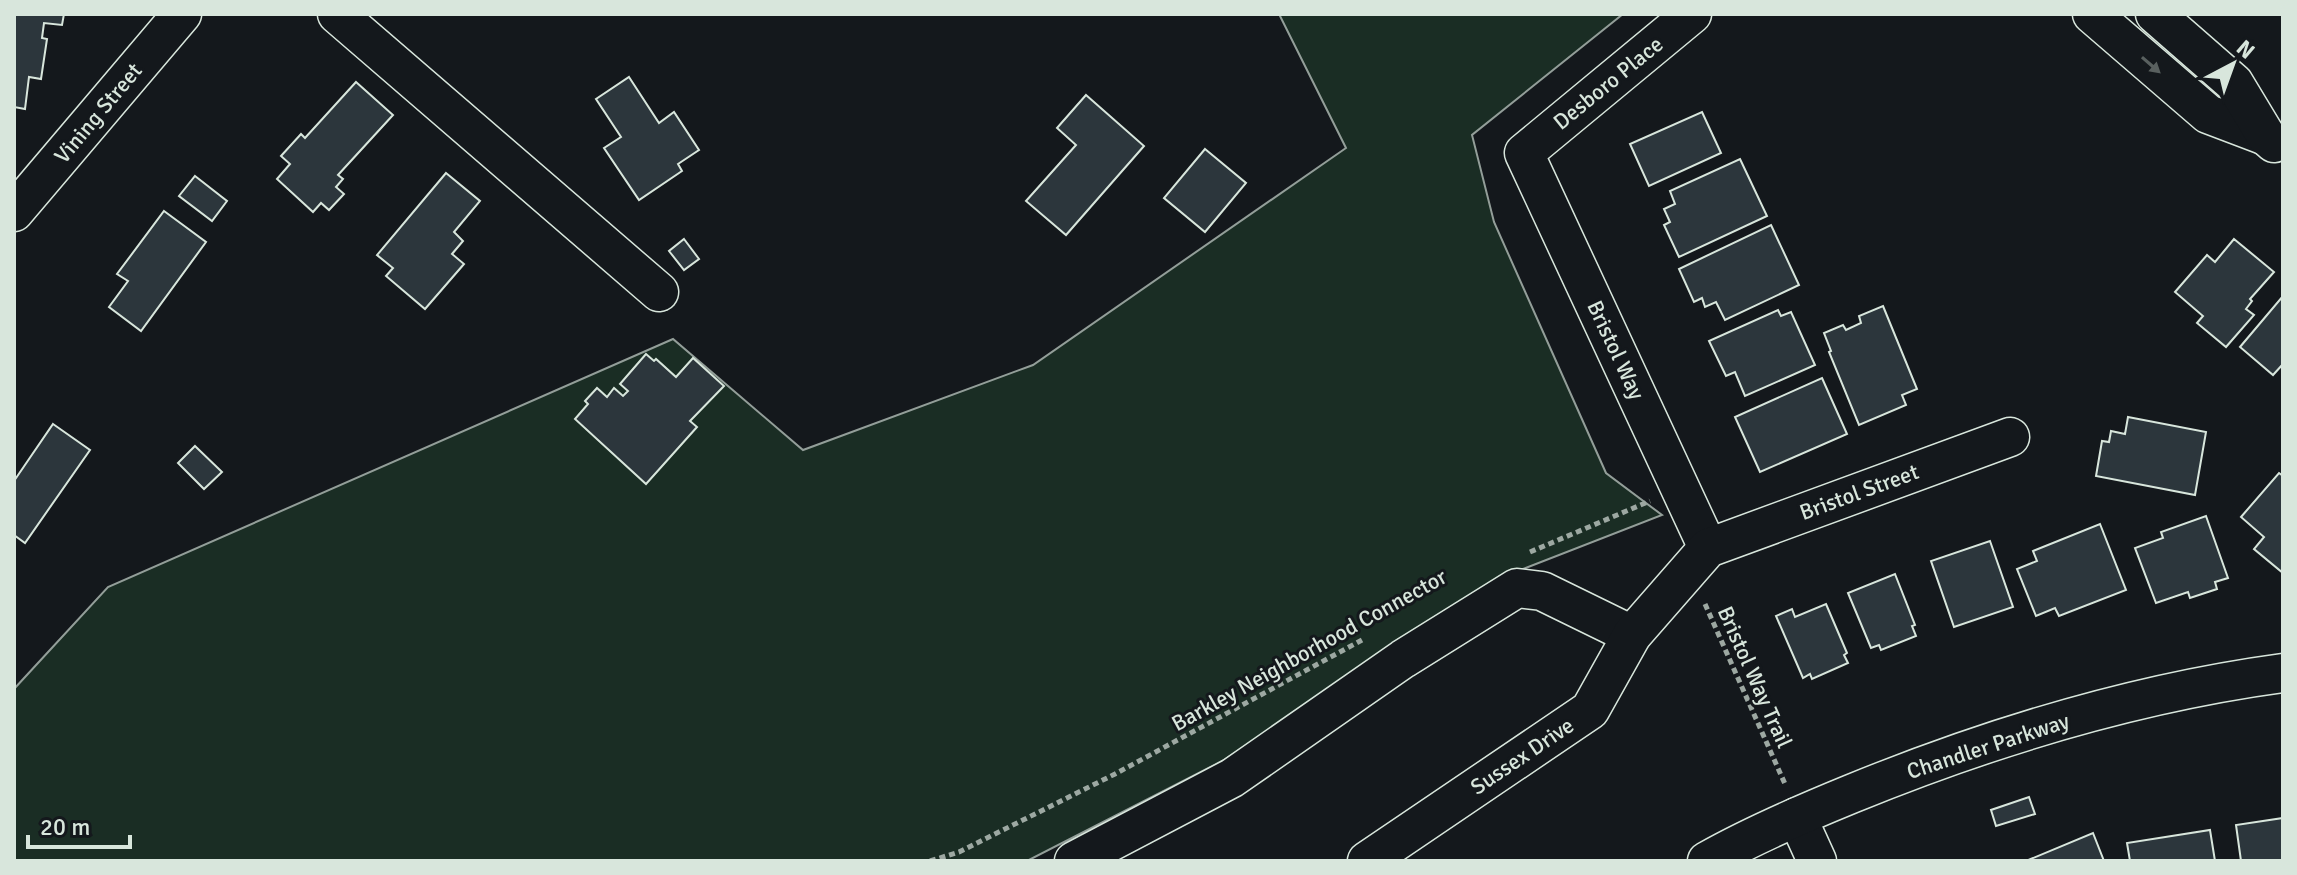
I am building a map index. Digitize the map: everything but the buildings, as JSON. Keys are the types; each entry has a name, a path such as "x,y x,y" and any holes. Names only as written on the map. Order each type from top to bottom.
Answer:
{"street":[{"name":"Vining Street","path":"14,212 182,14"},
{"path":"337,14 659,292"},
{"name":"Desboro Place","path":"1524,153 1692,14"},
{"path":"2092,14 2208,114 2275,143"},
{"path":"2155,14 2234,83 2275,143"},
{"name":"Bristol Way","path":"1524,153 1708,548"},
{"name":"Bristol Street","path":"1708,548 2010,437"},
{"name":"Sussex Drive","path":"1367,861 1590,710 1632,635 1708,548"},
{"path":"1074,861 1232,778 1403,659 1517,588 1542,591 1632,635"},
{"name":"Chandler Parkway","path":"1707,861 1797,817 1911,770 2039,727 2171,694 2283,673"},
{"path":"1797,817 1817,861"}],"path":[{"path":"1516,558 1680,488"},
{"name":"Bristol Way Trail","path":"1708,548 1702,596 1783,777 1797,817"},
{"name":"Barkley Neighborhood Connector","path":"945,861 1115,774 1364,639"},
{"name":"Barkley Neighborhood Connector","path":"930,861 959,852"}],"green space":[{"path":"1279,14 1623,14 1472,135 1494,222 1606,473 1662,515 1518,571 1360,669 1224,760 1027,861 14,861 14,689 108,587 673,339 803,450 1033,365 1346,148"}]}
